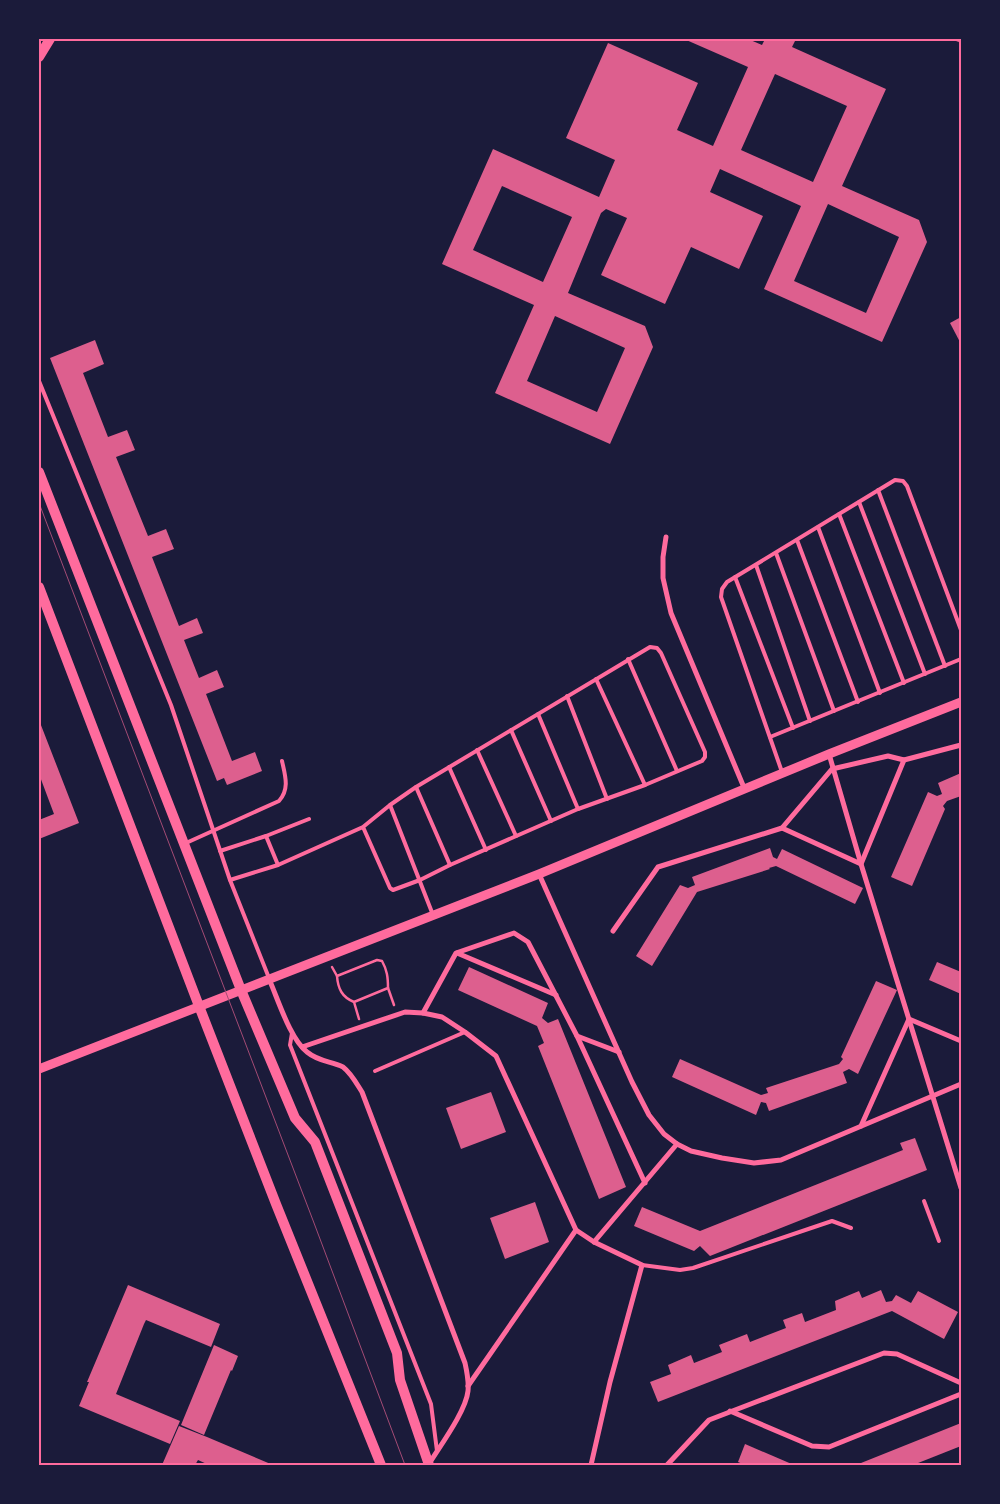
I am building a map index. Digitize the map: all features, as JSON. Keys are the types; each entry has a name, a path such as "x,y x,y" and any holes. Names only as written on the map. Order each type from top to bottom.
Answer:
{"main road":[{"path":"39,57 50,39"},
{"path":"39,472 241,990 295,1118 315,1142 397,1353 400,1380 429,1465"},
{"path":"39,587 276,1204 382,1465"}],"street":[{"path":"666,537 663,578 671,613 745,790"},
{"path":"39,1069 539,874 829,754 961,702"},
{"path":"613,931 658,867 782,828 832,769 888,756 904,760 961,745"},
{"path":"829,754 832,769 961,1187"},
{"path":"861,864 904,760"},
{"path":"782,828 861,864"},
{"path":"539,874 649,1114 664,1134 677,1144 691,1151 754,1163 781,1160 961,1084"},
{"path":"423,1013 456,953 514,933 528,942 577,1036 645,1183"},
{"path":"456,953 556,995"},
{"path":"269,979 292,1032 304,1051 316,1058 343,1067 354,1078 362,1092 465,1363 468,1376 468,1392 463,1408 429,1465"},
{"path":"302,1047 406,1012 442,1017 496,1056 576,1230 594,1242 642,1265 610,1382 591,1465"},
{"path":"910,1019 961,1041"},
{"path":"861,1126 910,1019"},
{"path":"577,1036 619,1052"},
{"path":"594,1242 677,1144"},
{"path":"468,1386 576,1230"},
{"path":"667,1465 709,1420 884,1353 897,1354 961,1383"},
{"path":"730,1411 812,1446 829,1447 961,1394"}],"lane":[{"path":"39,381 171,705 230,880 269,979"},
{"path":"783,774 721,597 722,589 727,582 895,480 903,481 907,486 961,630"},
{"path":"878,490 945,666"},
{"path":"859,502 925,674"},
{"path":"839,514 904,683"},
{"path":"818,527 880,692"},
{"path":"797,540 858,702"},
{"path":"776,553 834,711"},
{"path":"756,565 810,721"},
{"path":"735,577 793,728"},
{"path":"230,880 278,864 363,827 416,786 650,647 657,648 661,653 705,752 705,757 702,761 646,785 578,809 420,880 393,890 390,888 363,827"},
{"path":"628,659 677,771"},
{"path":"770,738 961,660"},
{"path":"596,679 646,785"},
{"path":"567,696 607,799"},
{"path":"538,714 578,809"},
{"path":"511,730 551,821"},
{"path":"477,750 516,836"},
{"path":"184,844 279,801 284,796 286,786 282,760"},
{"path":"449,767 486,850"},
{"path":"416,786 450,865"},
{"path":"390,805 433,915"},
{"path":"220,851 309,819"},
{"path":"266,836 278,864"},
{"path":"292,1032 290,1045 431,1404 437,1450"},
{"path":"375,1071 465,1032"},
{"path":"924,1201 939,1241"},
{"path":"642,1265 680,1270 693,1268 832,1221 851,1228"}],"path":[{"path":"388,988 354,1002 347,999 341,993 337,976 377,960 382,961 388,977 388,988 398,1015"},
{"path":"354,1002 362,1027"}],"building":[{"path":"684,39 748,39 762,45 765,39 796,39 792,47 886,89 842,186 919,220 927,242 882,342 764,289 801,206 720,169 710,192 763,216 739,269 691,247 665,304 601,275 627,218 606,209 601,213 568,293 645,326 653,347 610,444 495,393 534,305 442,264 493,149 599,197 615,160 566,138 608,43 698,83 677,130 713,146 748,67","holes":["775,74 847,106 813,182 741,150","502,186 572,217 543,282 473,250","828,204 899,237 866,313 794,281","555,316 625,348 597,412 527,381"]},
{"path":"951,39 961,39 961,43"},
{"path":"961,317 961,344 950,323"},
{"path":"95,340 104,364 83,373 108,437 127,430 135,450 116,457 148,536 166,529 174,549 152,557 179,626 197,618 203,633 184,640 199,678 217,670 224,687 206,694 232,761 255,752 262,771 227,785 224,778 217,781 50,358"},
{"path":"39,720 79,823 39,839 39,820 54,814 39,774"},
{"path":"961,773 961,796 947,801 943,806 945,809 912,886 891,877 928,792 937,796 942,794 938,783"},
{"path":"770,848 773,857 777,859 782,849 863,888 855,904 776,866 697,892 652,966 636,956 680,885 688,888 695,885 692,877"},
{"path":"937,962 961,972 961,994 929,980"},
{"path":"469,967 548,1003 542,1018 548,1023 558,1019 626,1187 599,1199 538,1046 544,1043 537,1026 458,990"},
{"path":"876,981 897,990 858,1074 849,1069 843,1072 847,1083 769,1111 766,1103 761,1102 756,1115 672,1077 680,1059 761,1095 768,1093 766,1088 839,1064 843,1059 841,1057"},
{"path":"491,1092 506,1132 461,1149 446,1108"},
{"path":"915,1138 927,1170 710,1256 700,1246 694,1251 634,1226 642,1207 700,1231 903,1150 900,1143"},
{"path":"535,1202 549,1242 505,1259 490,1218"},
{"path":"128,1285 220,1324 211,1347 146,1320 144,1324 116,1394 180,1421 170,1444 79,1406 89,1382 87,1382"},
{"path":"881,1290 886,1302 892,1301 896,1295 911,1303 918,1291 958,1312 944,1339 892,1311 658,1402 650,1382 671,1374 668,1365 691,1355 694,1363 722,1352 719,1345 747,1334 750,1342 786,1328 783,1320 802,1313 805,1322 836,1310 835,1301 859,1291 862,1298"},
{"path":"214,1345 238,1356 204,1435 181,1425"},
{"path":"961,1423 961,1446 913,1465 856,1465"},
{"path":"179,1426 273,1465 209,1465 198,1460 195,1465 162,1465"},
{"path":"745,1444 794,1465 745,1465 738,1462"}],"tram line":[{"path":"39,503 405,1465"}]}
